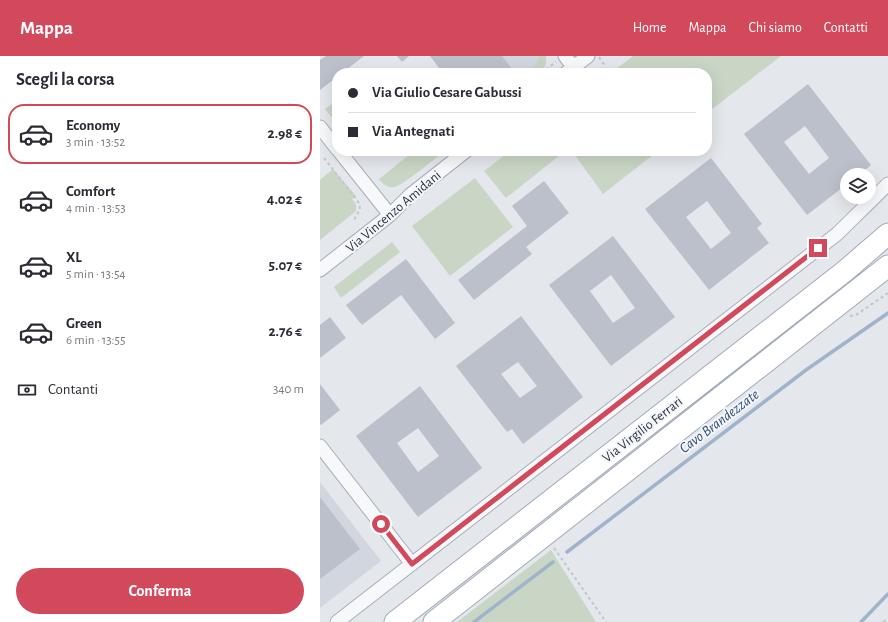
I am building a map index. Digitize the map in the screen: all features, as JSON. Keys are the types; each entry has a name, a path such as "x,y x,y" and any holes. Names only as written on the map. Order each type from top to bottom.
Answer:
{"main road":[{"name":"Via Virgilio Ferrari","path":"395,622 838,276 888,234"},
{"name":"Via Virgilio Ferrari","path":"434,622 888,266"}],"street":[{"path":"565,56 569,68"},
{"path":"573,68 588,56"},
{"path":"320,127 332,142"},
{"path":"343,156 390,215"},
{"name":"Via Vincenzo Amidani","path":"320,270 390,215 410,195 460,156"},
{"path":"337,622 837,234 888,184"},
{"path":"320,446 412,564"}],"path":[{"path":"598,56 606,66"},
{"path":"547,68 553,63"},
{"path":"324,158 359,203 360,209 354,220"},
{"path":"356,199 359,196"},
{"path":"545,536 606,622"},
{"path":"883,622 888,619"}],"shaded area":[{"path":"430,56 539,56 532,68 439,68"},
{"path":"320,482 381,561 320,608"}],"green space":[{"path":"539,56 546,56 546,65 544,68 532,68"},
{"path":"633,56 781,56 712,109 712,68 617,68"},
{"path":"332,104 332,118 325,109"},
{"path":"408,156 438,156 411,177 394,187 385,185 379,179"},
{"path":"504,156 559,156 506,198 484,171"},
{"path":"576,156 652,156 603,194"},
{"path":"333,169 356,196 352,199 356,204 356,211 320,240 320,180"},
{"path":"475,178 513,227 450,276 412,226"},
{"path":"392,242 400,252 341,298 334,287"},
{"path":"551,550 596,622 457,622"}],"building":[{"path":"326,56 364,56 348,68 332,68 332,81 320,90 320,60"},
{"path":"397,56 409,56 402,62"},
{"path":"430,56 502,56 511,68 439,68"},
{"path":"808,84 871,165 867,168 840,168 840,189 807,215 744,134","holes":["805,126 829,158 809,174 784,142"]},
{"path":"711,158 762,224 757,228 769,243 709,290 645,209","holes":["707,201 731,233 711,249 686,217"]},
{"path":"544,181 569,213 526,247 532,254 474,300 458,280 527,226 512,206"},
{"path":"613,236 675,317 611,366 549,285","holes":["611,275 635,308 613,323 590,291"]},
{"path":"406,259 455,323 435,339 401,295 362,325 346,305"},
{"path":"521,316 583,397 523,444 512,429 507,432 456,366","holes":["518,362 537,386 520,398 501,374"]},
{"path":"330,317 346,338 320,358 320,325"},
{"path":"320,384 340,410 321,425 320,424"},
{"path":"420,386 482,468 418,517 356,436","holes":["418,428 439,456 418,472 397,443"]},
{"path":"320,497 360,549 320,579"}],"waterway":[{"name":"Cavo Brandezzate","path":"567,552 806,370 888,313"},
{"name":"Cavo Brandezzate","path":"474,622 553,562"},
{"path":"861,622 888,594"}],"route":[{"path":"381,524 412,564 818,248"}]}
